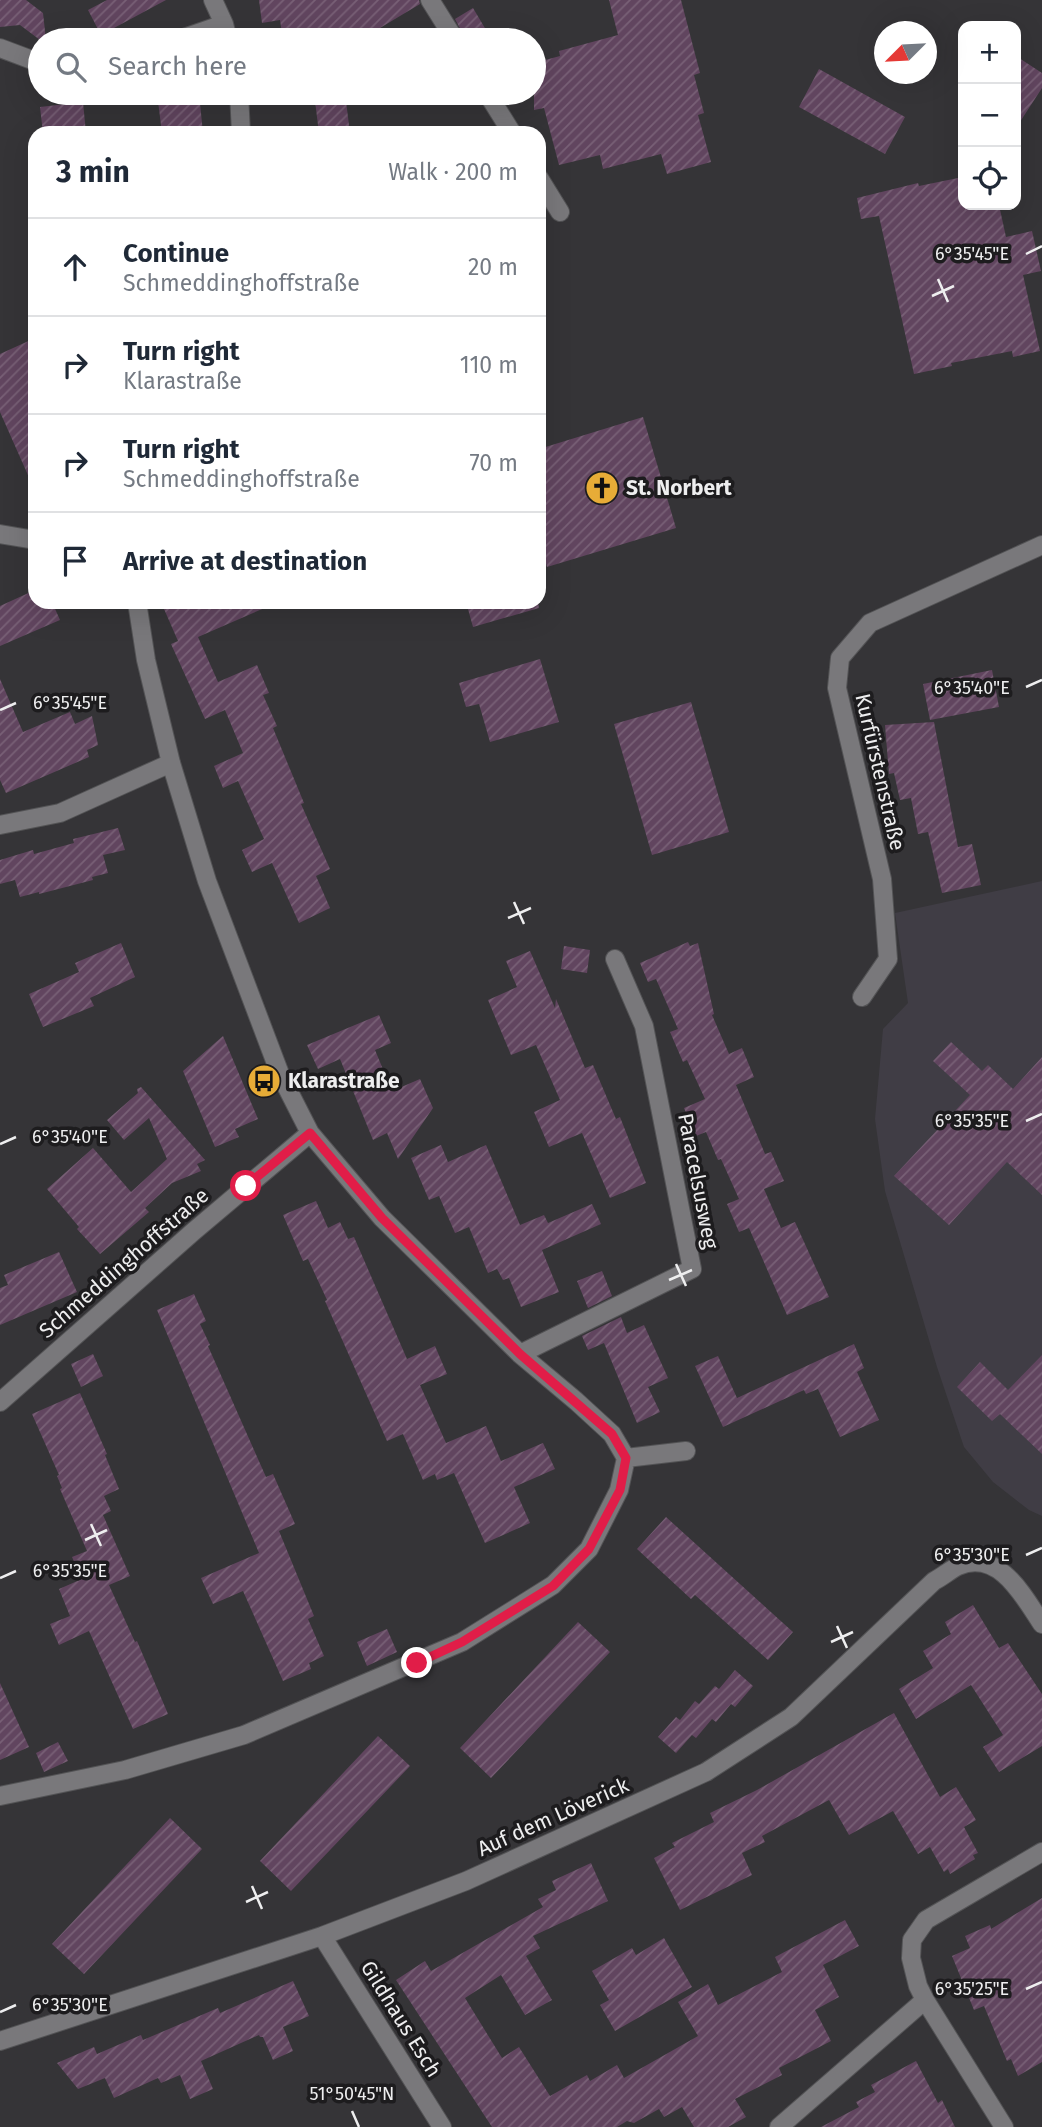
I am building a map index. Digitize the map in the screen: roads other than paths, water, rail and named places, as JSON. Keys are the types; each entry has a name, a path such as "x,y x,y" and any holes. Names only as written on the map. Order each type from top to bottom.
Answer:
{"street":[{"path":"214,0 224,28"},
{"path":"430,0 448,28"},
{"path":"0,48 28,58"},
{"path":"240,105 241,126"},
{"path":"494,105 508,126"},
{"path":"546,189 560,212"},
{"path":"0,534 28,539"},
{"name":"Kurfürstenstraße","path":"862,996 888,959 882,879 837,688 840,658 870,623 1042,545"},
{"path":"0,1796 125,1770 244,1735 462,1642 553,1586 589,1549 620,1490 626,1458 612,1434 520,1354 382,1218 310,1133 280,1074 207,881 171,762 146,660 138,609"},
{"path":"0,825 60,813 171,762"},
{"name":"Paracelsusweg","path":"520,1354 692,1269 644,1027 615,959"},
{"name":"Schmeddinghoffstraße","path":"0,1402 310,1133"},
{"path":"626,1458 685,1451"},
{"name":"Auf dem Löverick","path":"0,2041 322,1936 466,1881 706,1772 791,1717 934,1581 958,1566 973,1562 990,1565 1003,1572 1019,1588 1042,1624"},
{"path":"1004,2127 918,1986 911,1958 912,1940 926,1920 1042,1852"},
{"name":"Gildhaus Esch","path":"322,1936 442,2127"},
{"path":"779,2127 925,2000"}],"place":[{"name":"St. Norbert","path":"602,488"},
{"name":"Klarastraße","path":"264,1081"}]}
